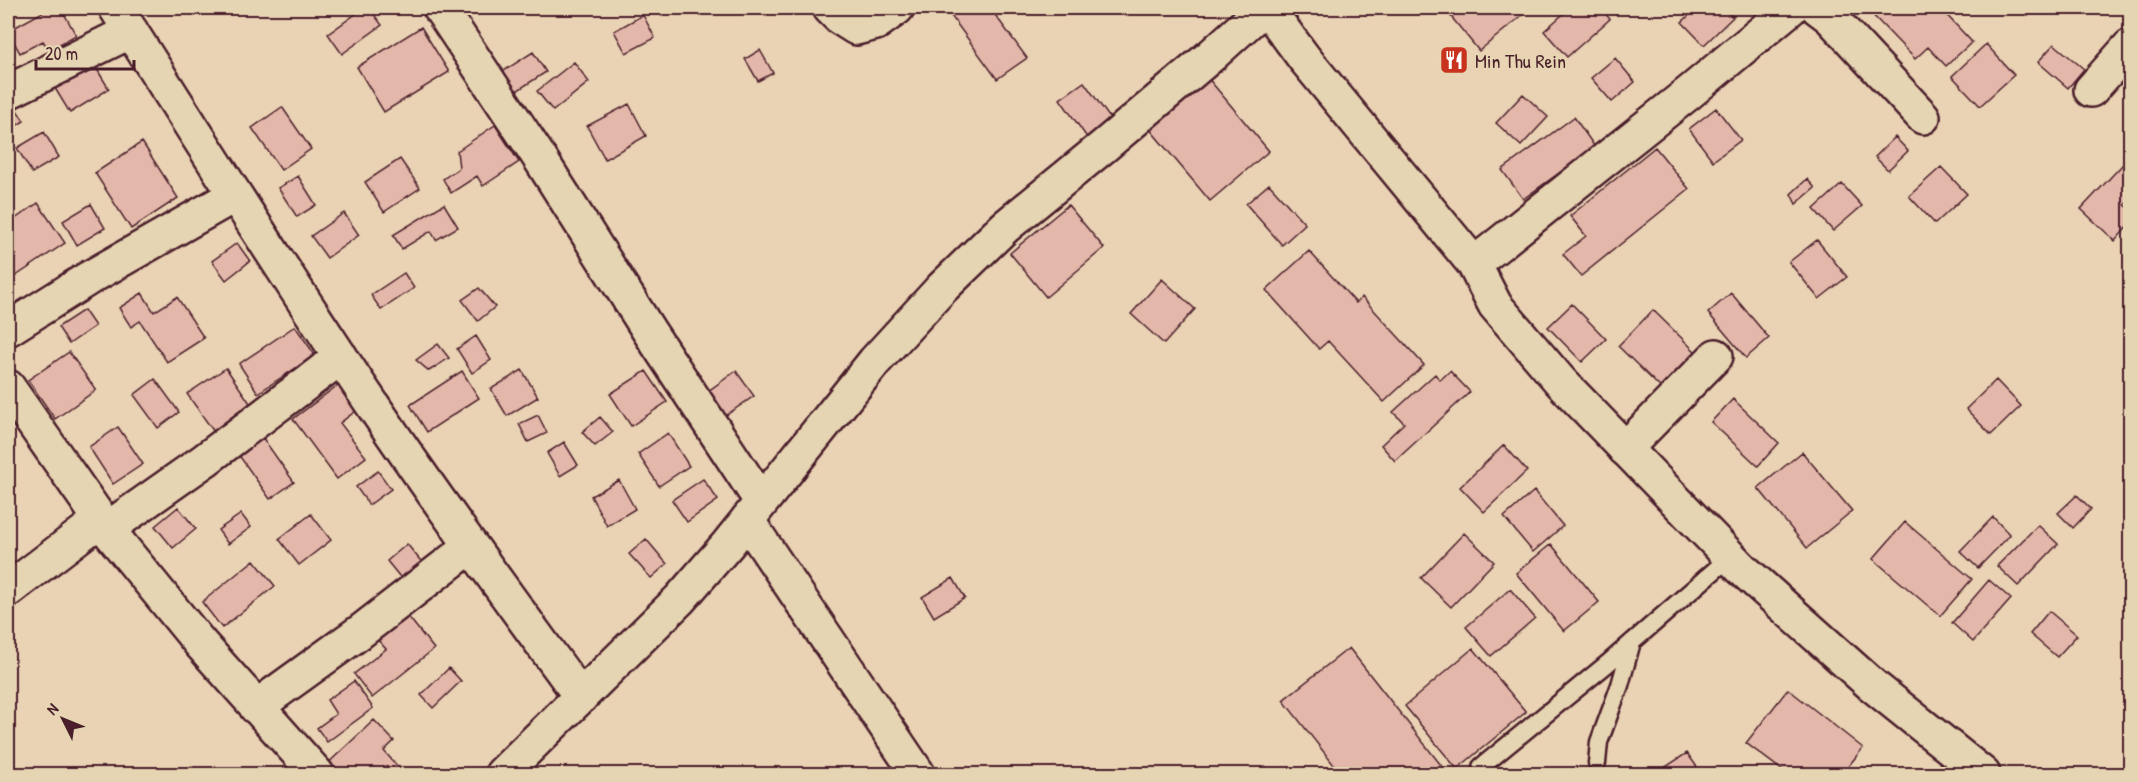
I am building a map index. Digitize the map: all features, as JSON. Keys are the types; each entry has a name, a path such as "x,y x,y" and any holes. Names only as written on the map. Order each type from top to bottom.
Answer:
{"street":[{"path":"440,8 541,160 649,331 754,511 918,774"},
{"path":"830,8 840,18 856,28 876,23 897,8"},
{"path":"502,774 680,599 875,361 942,288 1005,227 1122,131 1265,8 1474,264 1495,305 1561,382 1730,557 1872,685 1979,773"},
{"path":"1474,264 1690,92 1791,8"},
{"path":"1818,8 1830,17 1923,117"},
{"path":"8,92 124,19 341,357 471,546 581,697"},
{"path":"2091,90 2130,46"},
{"path":"8,329 89,278 235,195"},
{"path":"1625,449 1716,356"},
{"path":"8,590 205,460 341,357"},
{"path":"8,387 104,525 200,643 317,774"},
{"path":"256,707 360,632 471,546"}],"lane":[{"path":"1481,767 1730,557"},
{"path":"1597,763 1599,742 1620,685 1632,641"}],"building":[{"path":"50,8 61,8 76,35 49,50 43,41 20,53 8,31"},
{"path":"364,8 369,8 382,25 342,54 328,34"},
{"path":"990,8 1027,58 997,79 946,9"},
{"path":"1444,8 1531,8 1479,51"},
{"path":"1570,8 1600,8 1610,19 1567,57 1544,31"},
{"path":"1697,8 1724,8 1733,17 1704,45 1682,22"},
{"path":"1866,8 1940,8 1972,42 1946,66 1928,47 1915,59"},
{"path":"643,15 655,38 626,53 614,31"},
{"path":"421,27 449,72 384,112 357,67"},
{"path":"1986,44 2014,75 1980,106 1952,76"},
{"path":"2054,44 2084,69 2068,88 2038,62"},
{"path":"760,50 773,73 758,81 745,59"},
{"path":"533,52 546,72 512,94 499,74"},
{"path":"1615,58 1635,82 1612,102 1591,78"},
{"path":"92,61 109,89 70,113 53,85"},
{"path":"574,62 589,82 553,111 537,91"},
{"path":"1207,77 1269,151 1210,201 1148,127"},
{"path":"1084,82 1112,121 1088,139 1060,99"},
{"path":"1523,94 1548,117 1521,146 1496,123"},
{"path":"629,104 646,136 605,159 587,126"},
{"path":"15,107 24,121 8,131 8,111"},
{"path":"282,107 311,149 281,170 252,128"},
{"path":"1716,108 1741,140 1713,161 1689,129"},
{"path":"1574,117 1595,147 1523,199 1502,170"},
{"path":"495,125 519,162 483,186 477,176 451,193 443,179 459,168 457,151"},
{"path":"44,132 59,157 32,173 17,148"},
{"path":"1895,137 1908,151 1888,170 1875,157"},
{"path":"142,142 178,198 131,229 95,173"},
{"path":"1655,147 1689,189 1581,276 1563,254 1586,236 1570,216"},
{"path":"400,159 420,188 384,212 365,182"},
{"path":"2123,164 2130,171 2130,199 2125,205 2130,209 2130,224 2115,241 2081,209"},
{"path":"1941,167 1967,194 1935,224 1909,196"},
{"path":"298,176 316,205 297,217 278,188"},
{"path":"1807,179 1815,188 1796,204 1791,194"},
{"path":"1269,184 1305,224 1282,245 1246,204"},
{"path":"1842,184 1862,206 1833,231 1814,209"},
{"path":"38,203 65,243 16,276 8,263 8,224"},
{"path":"91,204 105,228 77,245 63,221"},
{"path":"444,204 458,227 436,240 431,231 402,249 393,235"},
{"path":"1068,205 1104,248 1046,297 1010,253"},
{"path":"344,213 359,235 327,258 311,236"},
{"path":"1817,240 1847,277 1819,299 1789,262"},
{"path":"237,243 250,261 226,280 212,261"},
{"path":"1309,251 1356,303 1362,297 1424,365 1384,402 1328,341 1319,349 1266,290"},
{"path":"404,273 414,288 381,310 371,295"},
{"path":"1162,279 1195,309 1164,344 1131,314"},
{"path":"479,288 495,307 478,321 462,300"},
{"path":"142,293 154,312 177,297 204,338 167,362 140,321 131,327 119,308"},
{"path":"1731,293 1769,338 1746,358 1708,313"},
{"path":"1572,304 1606,339 1582,362 1548,327"},
{"path":"84,310 95,326 69,344 58,327"},
{"path":"1653,310 1703,359 1668,395 1618,346"},
{"path":"295,326 315,355 258,393 239,364"},
{"path":"476,336 491,360 472,373 457,349"},
{"path":"438,344 449,358 429,371 416,360"},
{"path":"69,352 96,390 55,419 28,380"},
{"path":"226,368 252,406 214,432 187,394"},
{"path":"522,370 538,397 507,416 491,389"},
{"path":"462,371 479,398 427,432 410,405"},
{"path":"646,371 667,402 631,426 610,394"},
{"path":"736,371 754,396 722,418 704,394"},
{"path":"1450,371 1470,392 1395,461 1381,445 1404,423 1393,412 1435,374 1440,380"},
{"path":"155,379 179,412 158,428 134,395"},
{"path":"1996,380 2021,406 1991,435 1966,409"},
{"path":"338,385 357,410 340,423 366,457 337,479 293,419"},
{"path":"1733,399 1779,443 1758,466 1711,422"},
{"path":"538,415 547,433 528,442 519,424"},
{"path":"600,417 613,432 595,446 582,432"},
{"path":"118,427 143,464 113,484 89,447"},
{"path":"668,433 689,466 659,486 638,454"},
{"path":"262,437 294,482 270,499 238,454"},
{"path":"564,442 578,465 560,476 547,453"},
{"path":"1504,445 1527,471 1484,512 1460,487"},
{"path":"1802,452 1852,511 1807,548 1758,488"},
{"path":"378,471 391,489 369,505 356,487"},
{"path":"703,479 718,500 687,522 672,500"},
{"path":"619,480 635,509 607,526 591,496"},
{"path":"1534,491 1563,526 1533,552 1504,517"},
{"path":"2077,495 2091,509 2073,528 2058,513"},
{"path":"178,507 196,529 173,548 155,526"},
{"path":"241,514 251,527 228,544 218,530"},
{"path":"311,514 331,540 299,565 279,539"},
{"path":"1993,517 2010,535 1978,568 1960,551"},
{"path":"1905,522 1972,579 1940,616 1873,559"},
{"path":"2038,525 2058,544 2018,586 1997,566"},
{"path":"1464,533 1494,562 1451,607 1421,578"},
{"path":"646,539 667,564 651,578 629,554"},
{"path":"407,544 424,565 404,582 387,561"},
{"path":"1551,544 1599,602 1564,631 1516,573"},
{"path":"254,560 275,586 222,628 202,602"},
{"path":"953,578 965,598 934,617 922,597"},
{"path":"1989,580 2011,599 1973,642 1952,623"},
{"path":"1510,589 1535,618 1491,656 1466,627"},
{"path":"2049,611 2077,635 2057,657 2030,634"},
{"path":"407,615 434,649 372,698 354,674 386,649 377,639"},
{"path":"1349,648 1448,774 1341,774 1283,700"},
{"path":"1473,648 1526,712 1457,769 1405,706"},
{"path":"449,668 461,681 433,708 421,695"},
{"path":"354,681 373,708 327,742 317,728 336,714 327,700"},
{"path":"1788,689 1863,748 1842,774 1787,774 1746,743"},
{"path":"374,720 394,741 384,751 399,768 392,774 329,774 323,768"},
{"path":"1687,753 1702,774 1655,774"}],"place":[{"name":"Min Thu Rein","path":"1454,60"}]}
